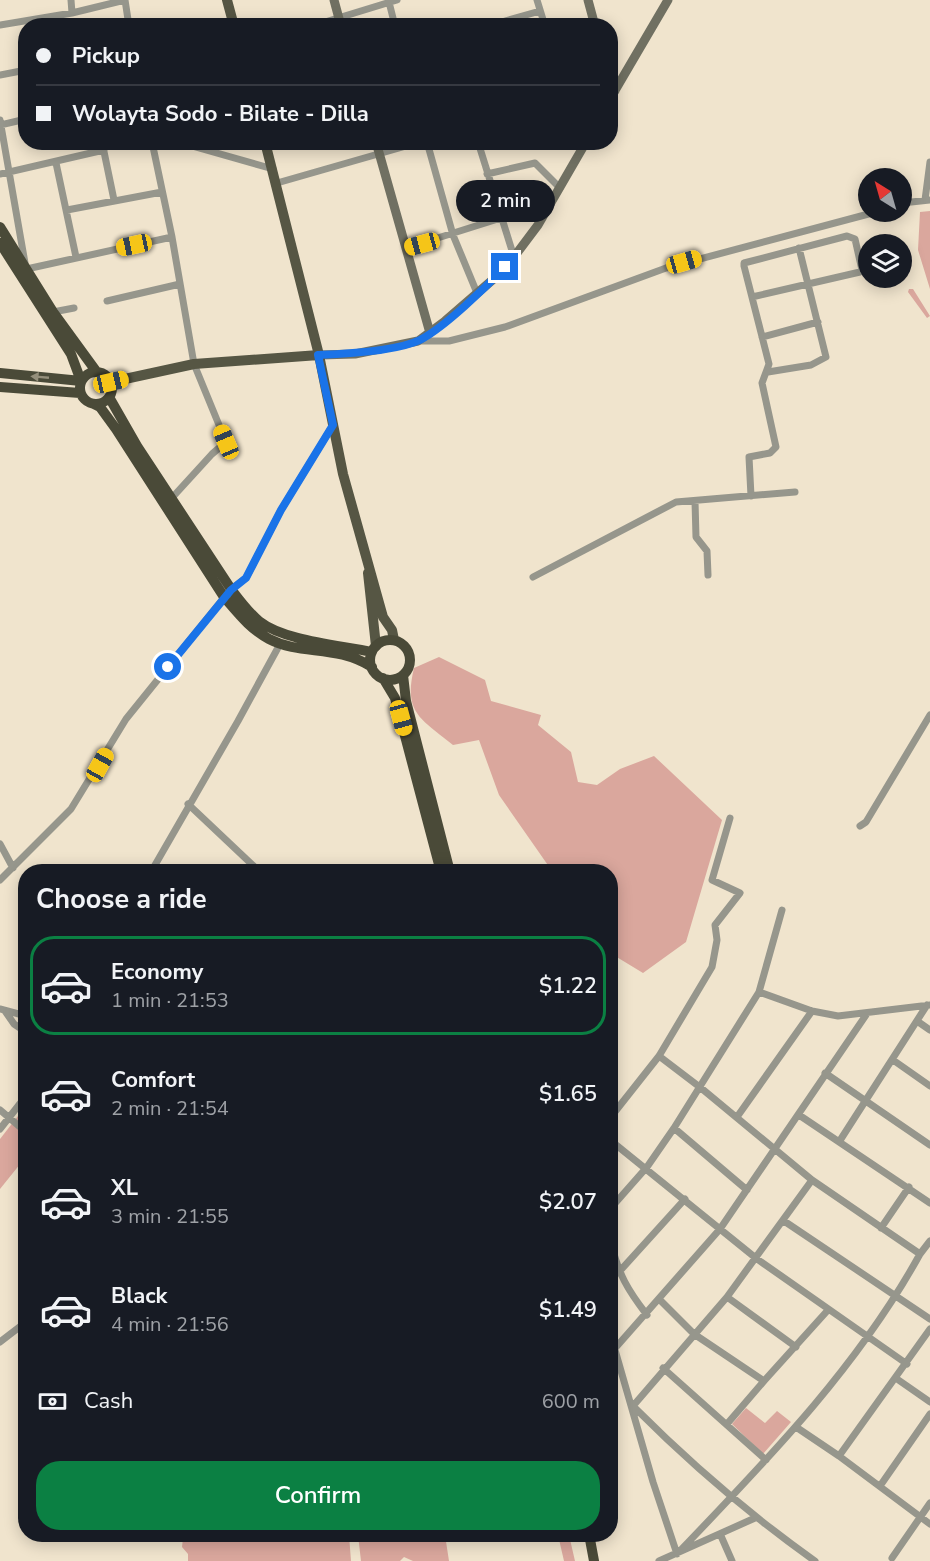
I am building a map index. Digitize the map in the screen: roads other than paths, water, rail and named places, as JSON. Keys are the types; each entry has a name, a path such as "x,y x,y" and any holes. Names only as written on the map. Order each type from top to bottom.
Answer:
{"highway":[{"path":"0,227 71,354 81,381 80,393 85,400 105,413 170,500"},
{"path":"0,243 96,371 106,375 111,382 109,398 228,593 256,631 280,644 337,651 355,657 372,667 382,678 395,698 439,864"},
{"path":"81,381 87,374 96,371"},
{"path":"0,373 81,381"},
{"path":"0,387 80,393"},
{"path":"94,404 109,398"},
{"path":"228,593 273,630 374,649 394,640 406,648 409,654 408,669 397,678 382,678"},
{"path":"372,667 374,649"},
{"path":"403,675 409,712 448,864"},
{"path":"590,1542 594,1561"}],"main road":[{"path":"227,0 232,18"},
{"path":"334,0 339,18"},
{"path":"588,0 593,18"},
{"path":"618,84 668,0"},
{"path":"267,150 318,355 343,474 383,617 392,630 394,640"},
{"path":"378,150 430,333"},
{"path":"111,382 194,364 355,354 418,341 477,293 514,257 560,188 581,150"},
{"path":"368,567 367,579 374,649"}],"street":[{"path":"71,0 72,13"},
{"path":"42,18 125,0 128,18"},
{"path":"537,0 542,18"},
{"path":"348,18 393,1 394,18"},
{"path":"516,18 540,11"},
{"path":"0,25 18,22"},
{"path":"0,75 18,72"},
{"path":"18,120 0,123 10,171 22,270 172,237"},
{"path":"0,174 56,163 92,150"},
{"path":"104,150 114,201"},
{"path":"154,150 172,237 194,364 226,442 205,461 170,500"},
{"path":"206,150 273,169"},
{"path":"277,183 393,150"},
{"path":"429,150 453,235 477,293"},
{"path":"480,150 514,257"},
{"path":"912,202 928,200 930,162"},
{"path":"56,163 76,257"},
{"path":"487,174 535,163 560,188"},
{"path":"67,210 162,192"},
{"path":"418,341 449,340 505,327 666,268 858,217"},
{"path":"406,248 501,218"},
{"path":"751,495 749,457 770,453 776,447 762,383 762,379 768,372 769,364 752,297 745,262 851,236 855,239 862,270 858,273 752,297"},
{"path":"768,372 811,365 825,359 827,355 800,248"},
{"path":"107,301 180,284"},
{"path":"53,312 74,308"},
{"path":"762,337 818,322"},
{"path":"0,880 71,809 126,719 228,593 246,578 281,510 333,425"},
{"path":"533,577 614,536 666,506 695,501 795,492"},
{"path":"695,501 696,537 707,551 708,575"},
{"path":"155,864 280,644"},
{"path":"860,826 866,822 929,718"},
{"path":"188,804 252,864"},
{"path":"618,1108 659,1056 712,967 717,940 715,925 740,894 712,880 730,818"},
{"path":"0,844 13,868"},
{"path":"618,1200 647,1167 674,1128 759,992 782,910"},
{"path":"759,992 812,1011 838,1016 866,1015 928,1005"},
{"path":"839,1142 928,1005"},
{"path":"2,1010 18,1014"},
{"path":"2,1010 18,1027"},
{"path":"737,1117 812,1011"},
{"path":"618,1347 720,1229 866,1015"},
{"path":"917,1021 930,1030"},
{"path":"659,1056 812,1180 920,1254"},
{"path":"893,1060 930,1086"},
{"path":"825,1073 930,1145"},
{"path":"0,1129 18,1107"},
{"path":"0,1110 18,1126"},
{"path":"799,1115 930,1203"},
{"path":"674,1128 747,1190"},
{"path":"618,1146 647,1167 757,1259 907,1364"},
{"path":"633,1406 663,1368 727,1297 757,1259 812,1180"},
{"path":"881,1228 909,1187"},
{"path":"618,1266 684,1198"},
{"path":"784,1221 930,1319"},
{"path":"677,1554 766,1460 868,1337 897,1296 920,1254 930,1241"},
{"path":"618,1279 647,1315"},
{"path":"727,1297 796,1347"},
{"path":"660,1300 694,1334 764,1381"},
{"path":"727,1424 828,1310"},
{"path":"0,1342 18,1328"},
{"path":"839,1456 897,1379 930,1329"},
{"path":"618,1366 633,1406 652,1482 677,1554"},
{"path":"663,1368 766,1460"},
{"path":"897,1379 930,1402"},
{"path":"633,1406 679,1452 755,1518 815,1561"},
{"path":"880,1486 930,1414"},
{"path":"795,1427 839,1456 930,1524"},
{"path":"893,1560 930,1503"},
{"path":"659,1561 721,1536 755,1518"},
{"path":"721,1536 732,1561"}]}
